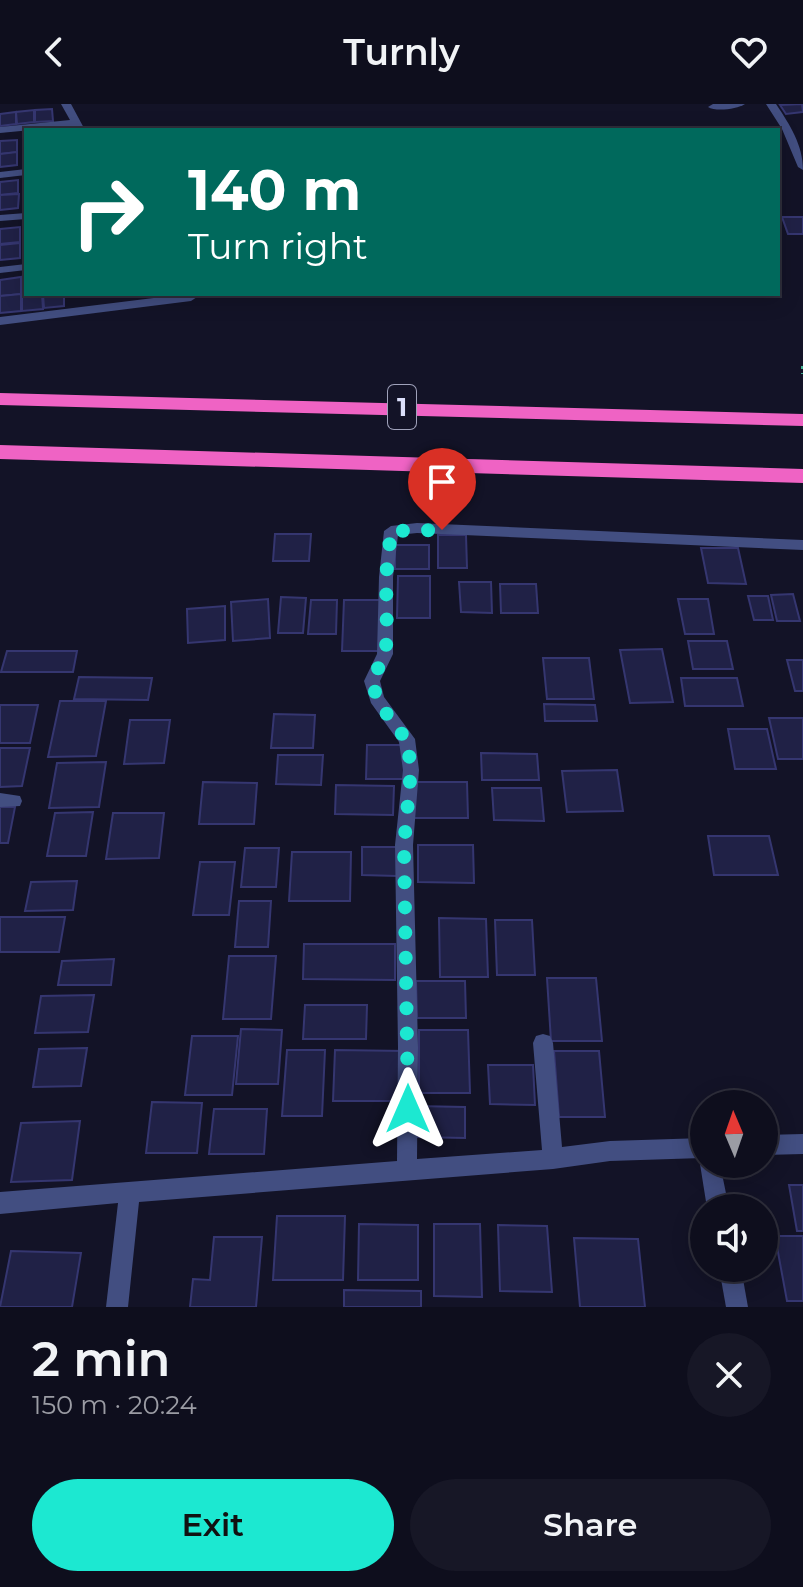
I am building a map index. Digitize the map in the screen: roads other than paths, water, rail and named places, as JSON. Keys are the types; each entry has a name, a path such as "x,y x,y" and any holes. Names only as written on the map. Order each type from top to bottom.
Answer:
{"highway":[{"name":"1","path":"0,399 803,420"},
{"name":"1","path":"0,452 803,476"}],"street":[{"path":"39,128 78,126 66,104"},
{"path":"713,107 740,104"},
{"path":"771,104 787,129 803,167"},
{"path":"0,130 24,129"},
{"path":"0,175 24,172"},
{"path":"0,218 24,216"},
{"path":"0,270 24,267"},
{"path":"73,296 76,311"},
{"path":"0,321 191,297"},
{"path":"407,1170 404,845 411,770 407,739 377,699 372,681 385,654 386,577 391,531 417,528 803,545"},
{"path":"543,1043 553,1159"},
{"path":"778,1145 803,1144"},
{"path":"0,1203 553,1159 610,1151 690,1148"},
{"path":"117,1307 130,1192"},
{"path":"733,1282 737,1307"}]}
